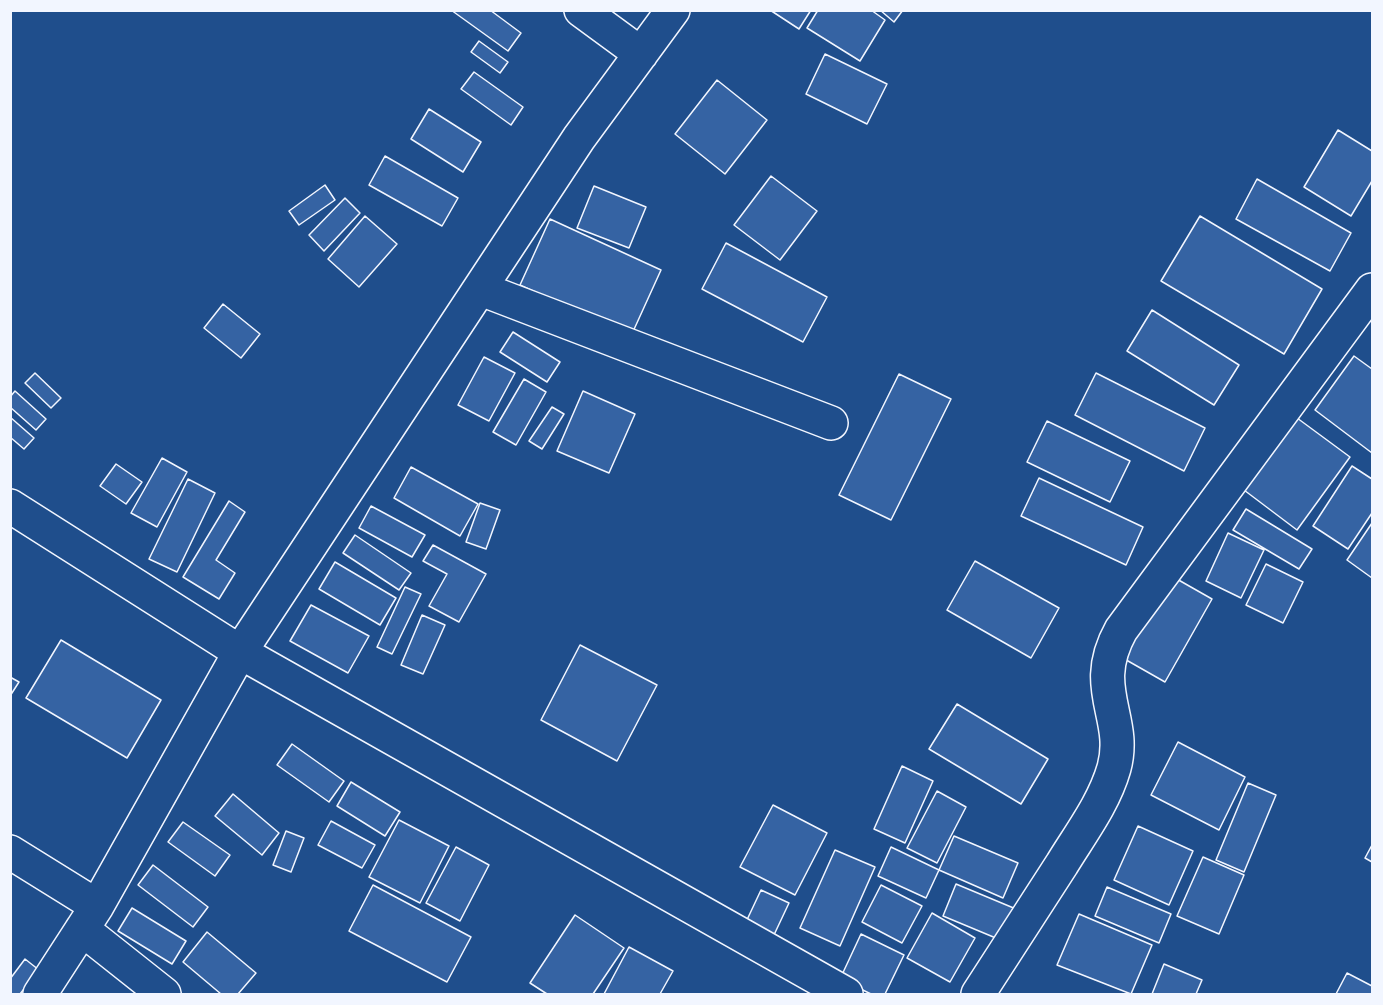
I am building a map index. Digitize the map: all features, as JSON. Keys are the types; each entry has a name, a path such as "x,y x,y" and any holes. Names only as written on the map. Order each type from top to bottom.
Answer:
{"street":[{"path":"581,10 640,54"},
{"path":"40,994 89,918 240,652 579,138 673,10"},
{"path":"480,289 831,423"},
{"path":"978,994 1090,820 1109,783 1115,765 1118,740 1109,706 1107,678 1112,648 1121,630 1372,290"},
{"path":"10,506 240,652 846,994"},
{"path":"10,852 89,918 164,994"}],"building":[{"path":"451,10 490,10 521,33 508,51"},
{"path":"770,10 811,10 799,29"},
{"path":"818,10 871,10 885,20 860,61 807,28"},
{"path":"880,10 903,10 894,22"},
{"path":"479,41 508,62 500,73 471,52"},
{"path":"825,54 887,84 867,124 806,94"},
{"path":"474,72 523,107 511,125 461,89"},
{"path":"717,80 767,120 725,174 675,134"},
{"path":"429,109 481,142 463,172 411,139"},
{"path":"1338,130 1372,151 1372,181 1351,216 1304,187"},
{"path":"385,156 458,198 442,226 369,185"},
{"path":"771,176 817,211 780,260 734,225"},
{"path":"1257,179 1351,233 1330,271 1236,219"},
{"path":"325,185 335,200 299,225 289,211"},
{"path":"594,186 646,207 629,248 577,228"},
{"path":"345,198 360,213 324,251 309,235"},
{"path":"365,216 397,244 359,287 328,259"},
{"path":"1200,216 1322,289 1284,354 1161,281"},
{"path":"550,219 661,270 631,336 520,285"},
{"path":"726,243 827,297 803,342 702,289"},
{"path":"223,304 260,334 241,358 204,328"},
{"path":"1152,310 1239,365 1214,405 1127,351"},
{"path":"513,332 560,362 547,382 500,352"},
{"path":"1354,356 1372,369 1372,453 1315,410"},
{"path":"484,357 515,373 489,421 458,405"},
{"path":"35,373 61,398 51,408 25,383"},
{"path":"1096,373 1205,428 1184,471 1075,415"},
{"path":"899,374 951,399 891,520 839,495"},
{"path":"524,379 546,392 516,445 493,432"},
{"path":"15,391 46,419 36,430 10,407 10,397"},
{"path":"583,391 635,414 609,473 557,451"},
{"path":"552,407 564,414 542,449 529,441"},
{"path":"1293,415 1350,457 1297,530 1240,487"},
{"path":"10,417 34,438 24,449 10,437"},
{"path":"1047,421 1130,461 1110,502 1027,462"},
{"path":"162,458 187,472 157,527 131,513"},
{"path":"116,464 142,482 126,504 100,486"},
{"path":"1352,466 1372,479 1372,513 1348,549 1313,526"},
{"path":"411,467 478,504 460,536 394,498"},
{"path":"1039,478 1143,527 1126,565 1021,516"},
{"path":"188,479 215,493 177,572 149,559"},
{"path":"229,501 245,512 216,560 235,573 219,599 183,577"},
{"path":"480,503 500,510 486,549 466,542"},
{"path":"371,506 425,535 412,557 359,528"},
{"path":"1246,509 1312,549 1299,569 1233,530"},
{"path":"1372,523 1372,578 1347,560"},
{"path":"1228,533 1264,550 1241,598 1206,581"},
{"path":"355,535 411,573 399,590 343,553"},
{"path":"433,545 486,574 459,622 429,606 447,574 423,561"},
{"path":"975,561 1059,608 1031,658 947,610"},
{"path":"335,562 396,598 380,625 319,589"},
{"path":"1266,564 1303,582 1283,623 1246,605"},
{"path":"1168,574 1212,599 1165,682 1121,657"},
{"path":"405,587 421,594 392,654 377,647"},
{"path":"311,605 369,636 348,673 290,641"},
{"path":"422,615 445,625 423,674 401,665"},
{"path":"61,640 161,700 127,758 26,698"},
{"path":"580,645 657,685 617,761 541,720"},
{"path":"10,677 19,682 10,696"},
{"path":"957,704 1048,759 1021,804 929,749"},
{"path":"1178,742 1245,777 1219,830 1151,795"},
{"path":"292,744 344,781 329,802 277,765"},
{"path":"902,766 933,781 905,843 874,829"},
{"path":"351,782 400,812 385,836 337,806"},
{"path":"1248,783 1276,795 1244,872 1216,860"},
{"path":"937,791 966,807 937,863 907,848"},
{"path":"233,794 279,833 262,855 215,816"},
{"path":"773,805 827,833 795,895 740,867"},
{"path":"399,820 449,846 420,903 369,877"},
{"path":"331,821 375,845 362,868 318,845"},
{"path":"183,822 230,855 215,876 168,842"},
{"path":"1138,826 1193,851 1169,905 1114,880"},
{"path":"286,831 304,838 291,872 273,865"},
{"path":"954,836 1018,863 1003,898 939,870"},
{"path":"1372,845 1372,862 1365,858"},
{"path":"456,847 489,865 460,921 426,903"},
{"path":"891,847 939,870 926,898 878,876"},
{"path":"835,850 875,867 840,946 800,928"},
{"path":"1203,857 1244,875 1219,934 1177,916"},
{"path":"153,865 208,907 193,927 138,885"},
{"path":"956,884 1016,909 1003,941 943,916"},
{"path":"373,885 471,937 447,982 349,931"},
{"path":"881,885 922,906 902,943 862,922"},
{"path":"1107,887 1171,914 1159,943 1095,916"},
{"path":"761,890 789,903 773,937 745,924"},
{"path":"132,908 186,941 172,964 118,931"},
{"path":"932,913 975,938 950,982 907,958"},
{"path":"1079,914 1152,945 1131,994 1057,965"},
{"path":"575,915 624,948 593,994 547,994 530,983"},
{"path":"207,932 256,973 238,994 221,994 183,962"},
{"path":"861,934 904,955 885,994 871,994 840,979"},
{"path":"629,947 673,971 660,994 604,994"},
{"path":"25,959 39,970 20,994 10,994 10,979"},
{"path":"1164,964 1202,980 1196,994 1152,994"},
{"path":"1347,973 1372,986 1372,994 1336,994"}]}
